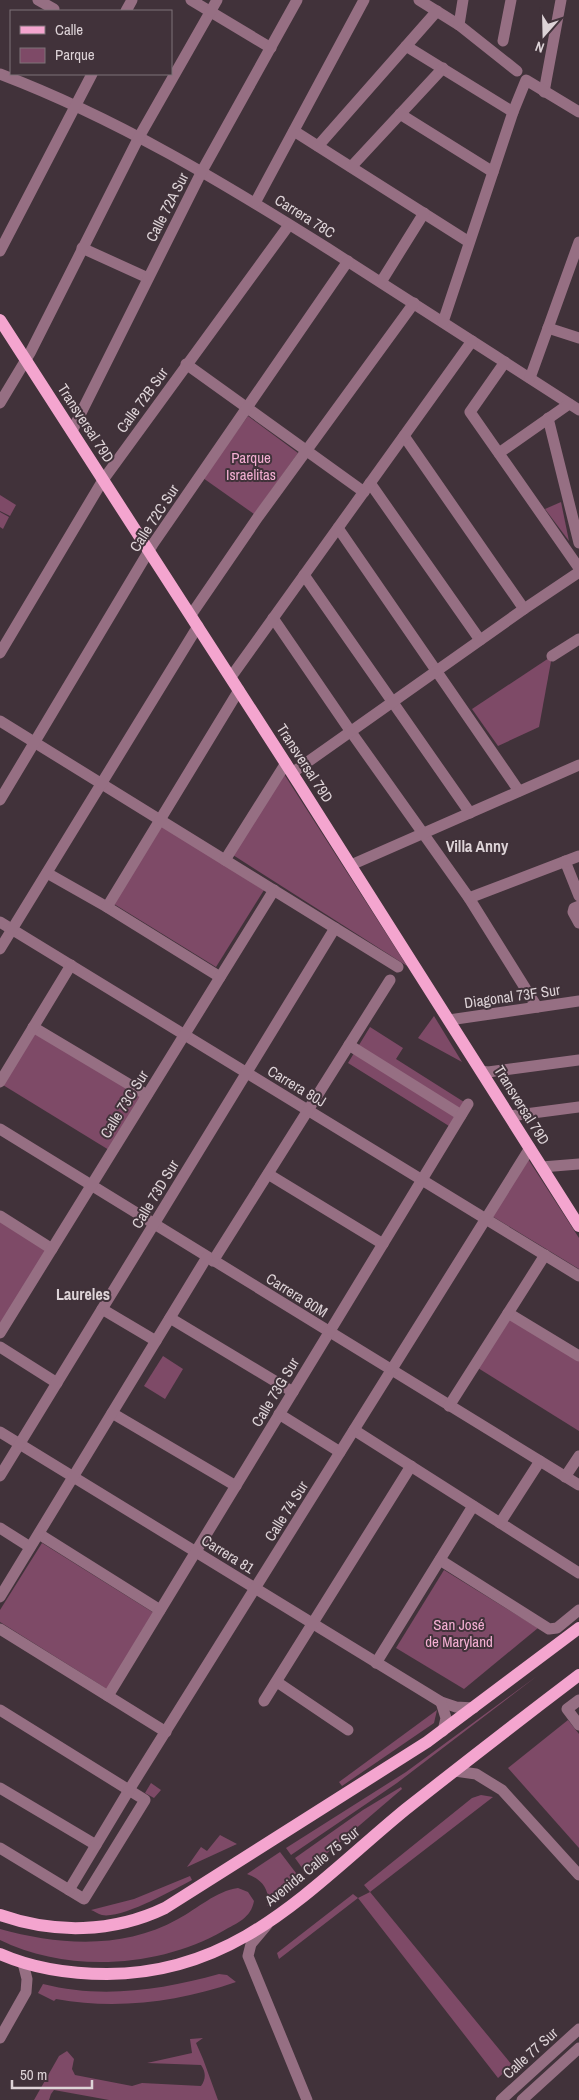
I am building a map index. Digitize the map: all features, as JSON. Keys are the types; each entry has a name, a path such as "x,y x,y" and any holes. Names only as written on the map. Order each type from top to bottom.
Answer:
{"main road":[{"name":"Transversal 79D","path":"0,320 150,550 542,1167 575,1213 579,1226"},
{"path":"0,1915 25,1922 67,1929 110,1926 150,1915 335,1802 443,1731 579,1628"},
{"name":"Avenida Calle 75 Sur","path":"0,1954 23,1963 77,1974 136,1973 171,1966 212,1954 246,1937 271,1920 455,1771 579,1675"}],"street":[{"path":"38,0 54,7"},
{"path":"191,0 271,48"},
{"path":"0,403 26,361 82,248 140,138 217,0"},
{"name":"Calle 72A Sur","path":"72,431 202,171 297,0"},
{"path":"255,203 364,0"},
{"path":"459,25 463,0"},
{"path":"503,41 511,0"},
{"path":"544,92 561,0"},
{"path":"423,1 459,25 517,71"},
{"path":"318,146 437,11"},
{"path":"406,46 513,112"},
{"path":"351,168 443,68"},
{"path":"0,251 91,75"},
{"name":"Carrera 78C","path":"1,78 28,79 74,106 202,171 348,261 574,407"},
{"path":"442,322 513,112 526,80 579,112"},
{"path":"400,114 493,172"},
{"path":"294,131 469,242"},
{"path":"381,282 424,213"},
{"name":"Calle 72B Sur","path":"0,653 104,480 289,224"},
{"path":"530,378 579,242"},
{"path":"82,248 148,278"},
{"name":"Calle 72C Sur","path":"0,800 150,550 246,407 348,261"},
{"path":"191,615 306,450 414,303"},
{"path":"548,328 579,338"},
{"path":"231,677 472,341"},
{"path":"504,362 470,412 579,568"},
{"path":"186,364 306,450 367,488 480,640"},
{"path":"499,453 548,418 574,407"},
{"path":"548,418 579,543"},
{"path":"404,436 524,609"},
{"path":"338,528 519,791"},
{"path":"225,860 289,768 351,732 579,572"},
{"path":"304,575 470,813"},
{"path":"273,618 469,898 537,1007"},
{"path":"0,949 198,626"},
{"path":"552,656 579,639"},
{"path":"107,907 239,690"},
{"path":"0,721 398,967"},
{"path":"351,866 579,765"},
{"path":"469,898 579,856"},
{"path":"565,861 579,896"},
{"path":"47,873 107,907 220,977"},
{"name":"Calle 73C Sur","path":"0,1333 274,890"},
{"path":"579,906 574,908 573,912 579,923"},
{"name":"Carrera 80J","path":"0,922 579,1276"},
{"name":"Calle 73D Sur","path":"0,1476 335,928"},
{"path":"0,1082 71,965"},
{"path":"0,1597 170,1318 268,1174 390,980"},
{"name":"Diagonal 73F Sur","path":"449,1020 579,1001"},
{"path":"33,1027 148,1095"},
{"name":"Calle 73G Sur","path":"108,1696 465,1110 349,1045"},
{"path":"481,1071 488,1072 579,1060"},
{"path":"510,1116 579,1107"},
{"name":"Carrera 80M","path":"0,1129 579,1486"},
{"name":"Calle 74 Sur","path":"69,1890 129,1790 530,1148"},
{"path":"542,1167 579,1164"},
{"path":"268,1174 383,1244"},
{"path":"0,1216 52,1249"},
{"path":"449,1406 545,1255"},
{"path":"102,1309 156,1341"},
{"path":"508,1313 579,1356"},
{"path":"170,1318 293,1392"},
{"path":"0,1347 57,1383"},
{"path":"112,1413 236,1486"},
{"path":"279,1414 340,1452"},
{"path":"354,1430 579,1573"},
{"name":"Carrera 81","path":"0,1432 441,1702 464,1708 474,1708"},
{"path":"565,1477 579,1456"},
{"path":"500,1523 540,1461"},
{"path":"264,1701 411,1466"},
{"path":"376,1663 474,1506"},
{"path":"0,1528 30,1547"},
{"path":"39,1534 160,1610"},
{"path":"440,1560 547,1628 557,1628 579,1610"},
{"path":"0,1629 166,1732"},
{"path":"276,1682 348,1730"},
{"path":"579,1700 567,1709 579,1725"},
{"path":"441,1702 446,1713 443,1731"},
{"path":"0,1710 146,1800 84,1899 0,1848"},
{"path":"455,1771 476,1774 494,1784 578,1872"},
{"path":"0,1788 96,1845"},
{"path":"271,1920 251,1944 248,1956 307,2100"},
{"path":"1,2035 26,1992 27,1979 23,1963"},
{"name":"Calle 77 Sur","path":"501,2100 579,2029"},
{"name":"Calle 77 Sur","path":"522,2100 579,2048"}],"green space":[{"name":"Parque Israelitas","path":"248,416 298,453 254,514 203,478"},
{"path":"0,495 16,505 10,516 0,511"},
{"path":"561,502 569,541 545,509"},
{"path":"0,512 9,517 3,529 0,527"},
{"path":"552,656 539,727 498,746 472,709"},
{"path":"284,774 407,966 233,855"},
{"path":"162,826 264,890 216,967 114,904"},
{"path":"434,1016 462,1062 418,1038"},
{"path":"370,1027 403,1048 396,1059 464,1102 449,1126 348,1063"},
{"path":"36,1032 142,1097 109,1150 3,1085"},
{"path":"528,1159 579,1238 579,1269 492,1216"},
{"path":"0,1220 47,1248 0,1325"},
{"path":"510,1316 579,1360 579,1431 478,1368"},
{"path":"163,1356 183,1369 165,1399 144,1386"},
{"path":"42,1543 154,1613 107,1689 0,1622 0,1610"},
{"name":"San José de Maryland","path":"444,1570 538,1628 464,1689 396,1648"},
{"path":"537,1676 397,1783 291,1855 286,1848 406,1772"},
{"path":"437,1710 434,1723 342,1786 339,1782"},
{"path":"568,1720 579,1734 579,1848 508,1768"},
{"path":"151,1783 161,1790 154,1798 145,1793"},
{"path":"401,1787 402,1789 305,1872 295,1858 363,1810"},
{"path":"481,1795 493,1797 370,1892 364,1885 472,1798"},
{"path":"220,1835 237,1844 187,1867 201,1847 207,1851"},
{"path":"280,1852 299,1877 267,1906 268,1895 264,1886 257,1879 247,1874"},
{"path":"190,1876 192,1880 160,1897 122,1913 102,1915 91,1910 134,1899"},
{"path":"238,1888 248,1892 254,1901 247,1916 223,1931 170,1953 142,1959 112,1962 83,1961 54,1958 26,1951 0,1940 0,1929 45,1939 67,1941 90,1942 135,1936 157,1929 178,1919 214,1896"},
{"path":"370,1892 512,2065 498,2078 358,1898"},
{"path":"353,1894 358,1898 279,1959 277,1953"},
{"path":"219,1974 227,1975 236,1982 192,1995 147,2002 102,2004 56,1999 54,2001 38,1993 43,1984 87,1991 131,1991 197,1980"},
{"path":"203,2038 196,2043 218,2100 109,2100 54,2090 49,2100 34,2100 59,2056 67,2051 74,2059 72,2069 75,2075 132,2086 142,2083 201,2086 205,2076 201,2065 147,2063 192,2053 190,2039"}],"district":[{"name":"Villa Anny","path":"477,846"},
{"name":"Laureles","path":"83,1294"}]}
